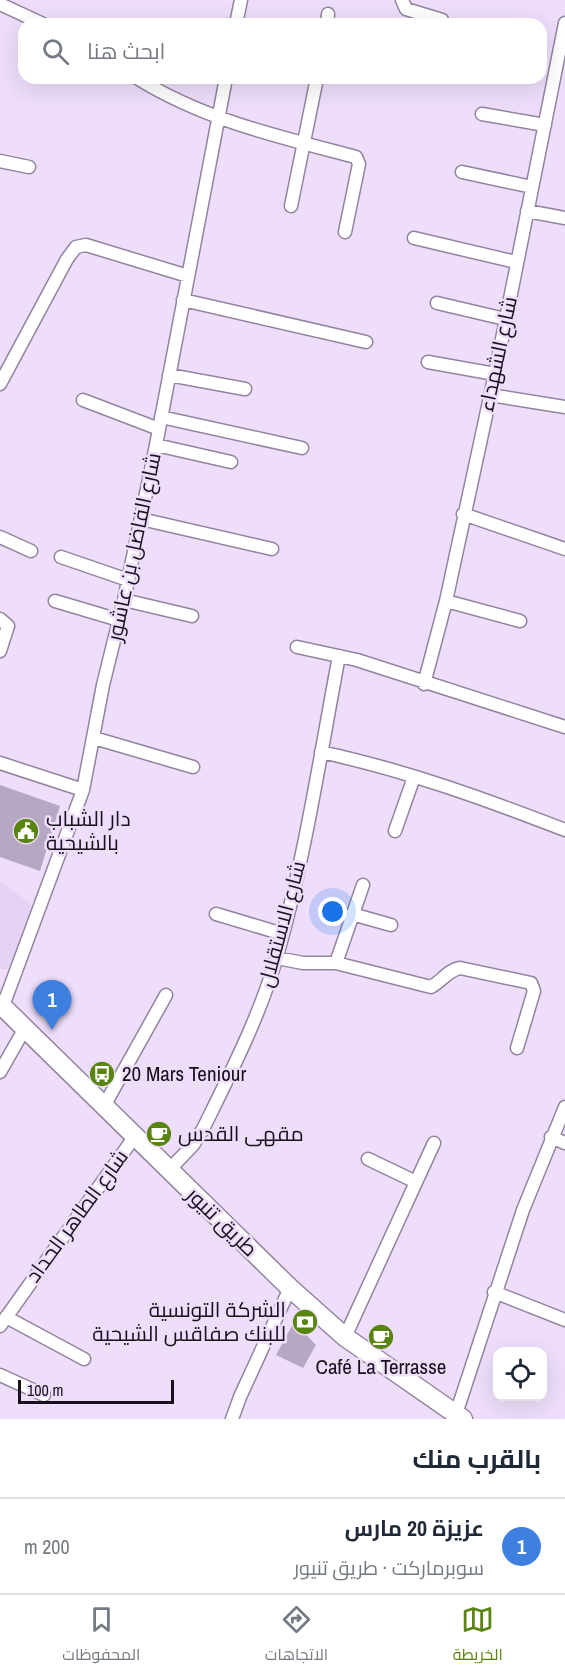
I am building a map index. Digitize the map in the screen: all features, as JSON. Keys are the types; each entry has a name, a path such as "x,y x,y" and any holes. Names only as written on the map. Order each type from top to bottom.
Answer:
{"main road":[{"name":"طريق تنيور","path":"1,1005 290,1288 345,1337 459,1417"}],"street":[{"path":"237,18 241,0"},
{"path":"402,0 406,9 435,18"},
{"path":"0,4 30,18"},
{"name":"شارع الشهداء","path":"424,684 446,601 463,513 495,374 516,262 563,47 565,23"},
{"path":"147,84 160,93 218,119 358,159 345,232"},
{"name":"شارع الفاضل بن عاشور","path":"1,1005 83,790 102,685 124,600 156,445 225,84"},
{"path":"291,206 316,84"},
{"path":"482,114 545,124"},
{"path":"0,161 29,167"},
{"path":"462,172 532,187"},
{"path":"527,211 565,218"},
{"path":"414,238 516,262"},
{"path":"0,384 71,251 76,247 86,245 188,276"},
{"path":"183,300 366,342"},
{"path":"437,303 505,319"},
{"path":"428,362 495,374"},
{"path":"169,375 245,389"},
{"path":"490,395 565,407"},
{"path":"83,400 160,423 302,447"},
{"path":"156,445 231,462"},
{"path":"463,513 565,549"},
{"path":"141,519 272,549"},
{"path":"0,537 31,550"},
{"path":"61,557 128,580"},
{"path":"124,600 192,616"},
{"path":"446,601 520,621"},
{"path":"55,602 118,620"},
{"path":"0,619 8,626 0,651"},
{"path":"297,647 339,656 565,727"},
{"name":"شارع الاستقلال","path":"169,1170 193,1145 203,1129 252,1024 276,958 294,889 339,656"},
{"path":"94,738 193,767"},
{"path":"321,752 368,762 478,797 565,830"},
{"path":"0,764 83,790"},
{"path":"395,831 414,777"},
{"path":"336,963 363,885"},
{"path":"216,914 283,934"},
{"path":"352,914 391,925"},
{"path":"276,958 303,963 336,963 431,987 442,981 454,969 460,968 531,983 534,991 517,1048"},
{"path":"104,1106 166,995"},
{"path":"0,1072 25,1028"},
{"path":"459,1417 494,1292 551,1137 565,1107"},
{"name":"شارع الطاهر الحداد","path":"3,1321 135,1136"},
{"path":"551,1137 565,1143"},
{"path":"345,1337 434,1143"},
{"path":"368,1159 416,1182"},
{"path":"232,1419 290,1288"},
{"path":"494,1292 565,1320"},
{"path":"3,1321 84,1359"},
{"path":"0,1374 44,1395"}],"shaded area":[{"path":"0,881 33,906 8,969 0,969"}],"building":[{"name":"دار الشباب بالشيحية","path":"0,785 60,806 40,871 0,857"},
{"path":"294,1322 316,1345 303,1368 276,1355"}],"place":[{"name":"دار الشباب بالشيحية","path":"26,831"},
{"name":"عزيزة 20 مارس","path":"52,1030"},
{"name":"20 Mars Teniour","path":"102,1074"},
{"name":"مقهى القدس","path":"159,1134"},
{"name":"الشركة التونسية للبنك صفاقس الشيحية","path":"305,1322"},
{"name":"Café La Terrasse","path":"381,1337"}]}
